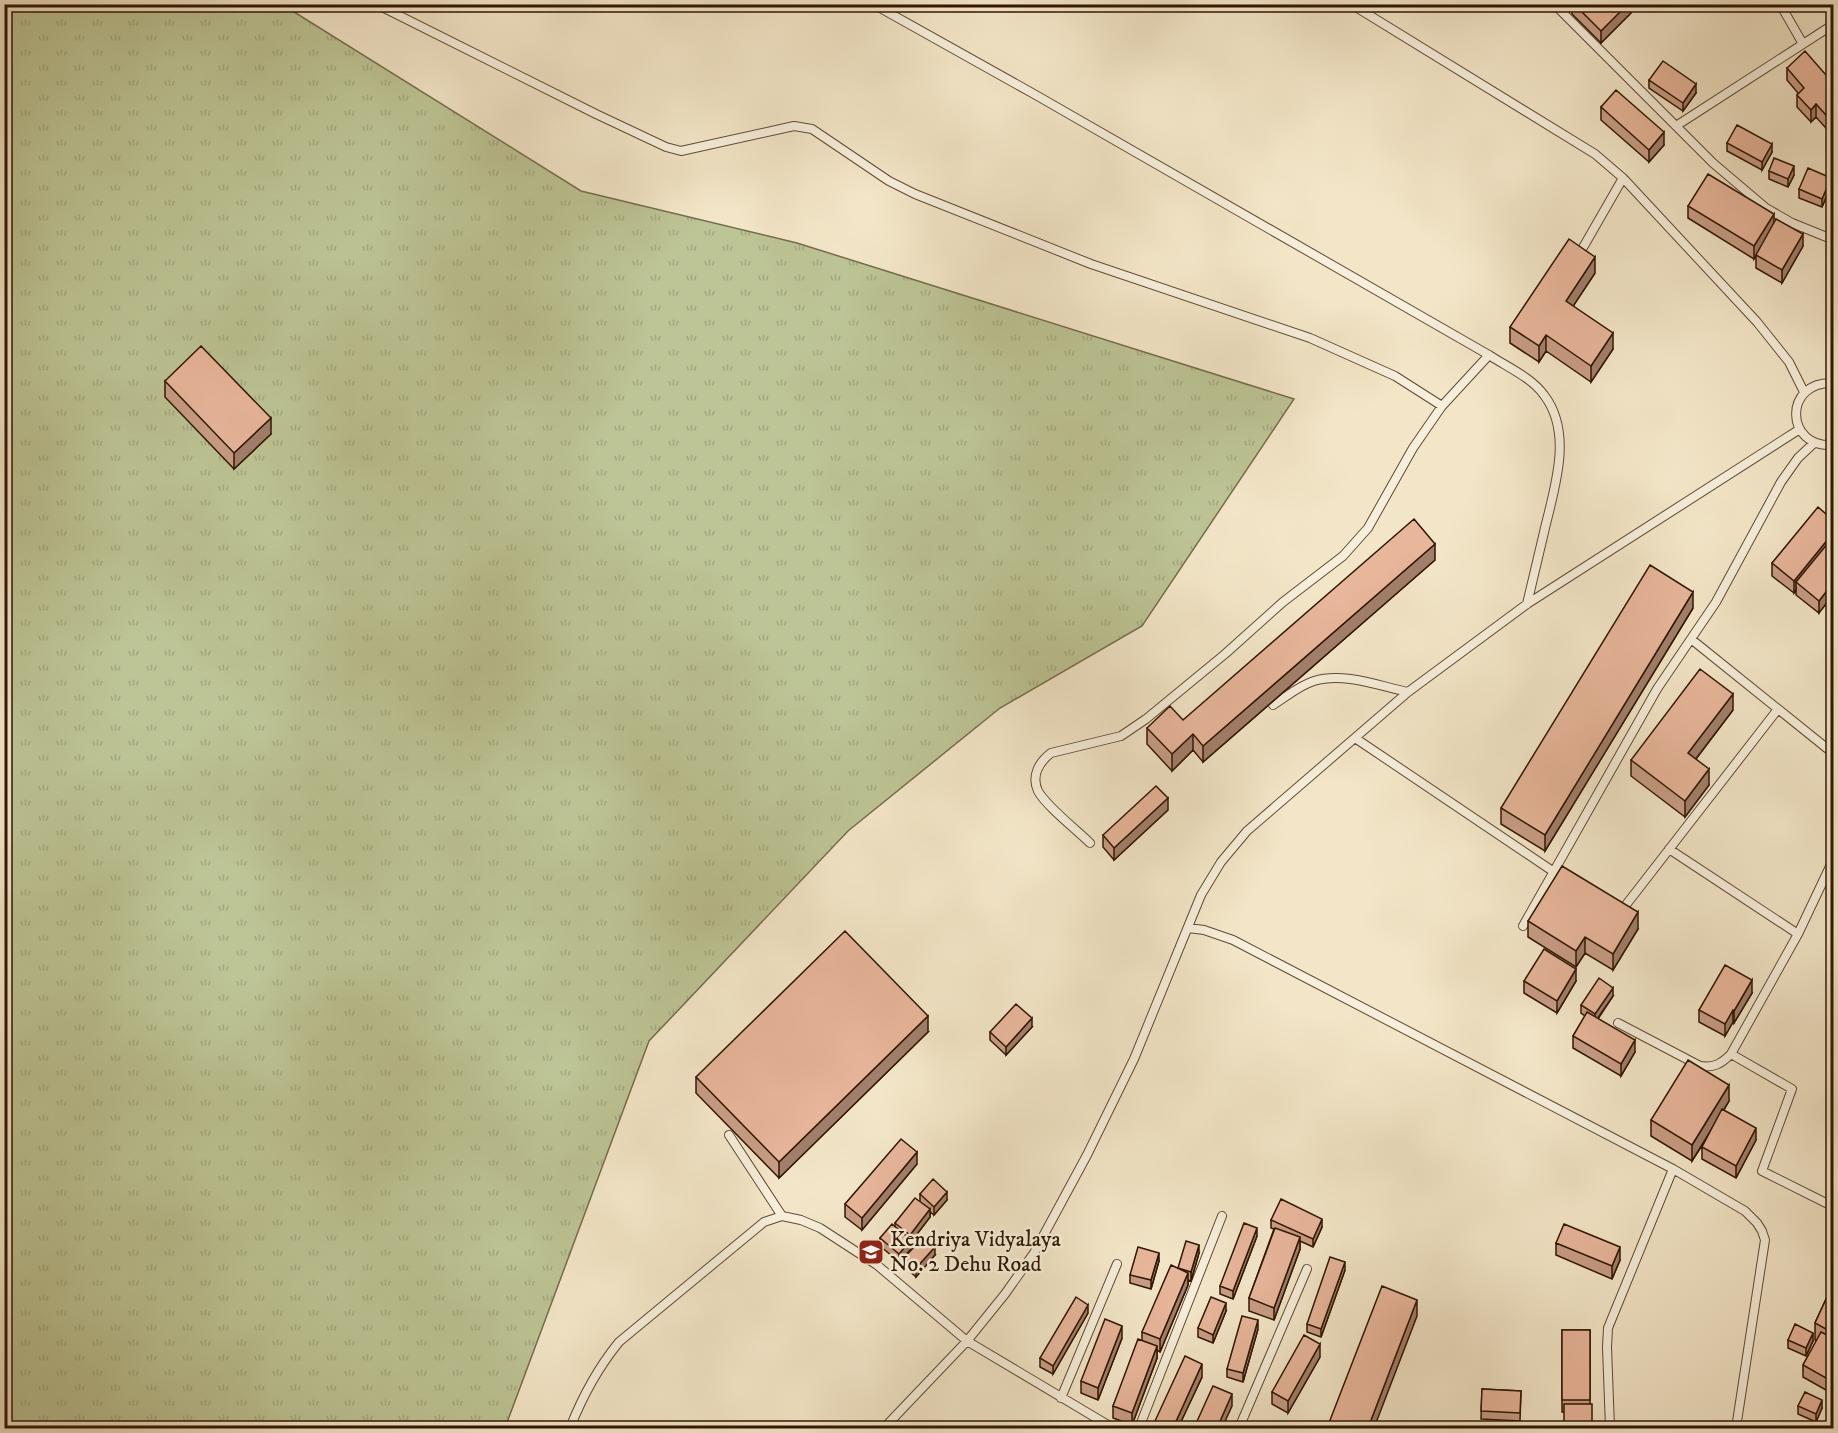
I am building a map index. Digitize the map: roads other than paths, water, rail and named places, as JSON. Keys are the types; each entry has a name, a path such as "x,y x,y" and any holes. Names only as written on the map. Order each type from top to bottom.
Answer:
{"lane":[{"path":"376,4 596,114 657,143 681,151 794,126 812,129 889,181 915,194 1091,264 1310,338 1395,376 1442,406"},
{"path":"873,4 1488,355 1527,379 1542,392 1551,405 1558,423 1560,443 1556,483 1527,604"},
{"path":"1351,4 1595,154 1623,178 1757,322 1789,362 1804,392"},
{"path":"1554,4 1713,163 1766,208 1792,223 1833,240"},
{"path":"1780,4 1803,44"},
{"path":"1676,126 1833,24"},
{"path":"1577,258 1623,178"},
{"path":"1090,843 1038,791 1036,772 1042,760 1051,753 1120,735 1146,719 1284,602 1343,556 1368,528 1413,448 1442,406 1488,355"},
{"path":"1833,383 1813,386 1804,392 1798,400 1796,410 1796,420 1806,438 1824,446 1833,445"},
{"path":"884,1428 967,1341 1011,1287 1034,1253 1087,1155 1134,1059 1201,895 1221,862 1247,831 1408,692 1527,604 1800,429"},
{"path":"1523,926 1657,689 1716,602 1789,470 1814,443"},
{"path":"1691,639 1833,754"},
{"path":"1274,705 1312,681 1328,678 1341,678 1408,692"},
{"path":"1622,910 1778,709"},
{"path":"1355,738 1554,872"},
{"path":"1669,849 1798,934"},
{"path":"1618,1023 1700,1066 1712,1067 1723,1062 1731,1054 1798,934 1830,873 1833,858"},
{"path":"1188,928 1204,930 1233,940 1673,1169 1745,1211 1762,1231 1764,1240 1736,1428"},
{"path":"1731,1054 1792,1089 1761,1171 1833,1208"},
{"path":"729,1135 782,1216"},
{"path":"1610,1428 1606,1347 1608,1328 1673,1169"},
{"path":"570,1428 579,1404 600,1365 620,1342 764,1222 782,1216 801,1220 820,1228 877,1265 967,1341 1113,1428"},
{"path":"1139,1428 1222,1216"},
{"path":"1061,1398 1117,1264"},
{"path":"1239,1428 1307,1269"}],"place":[{"name":"Kendriya Vidyalaya No. 2 Dehu Road","path":"871,1252"}]}
